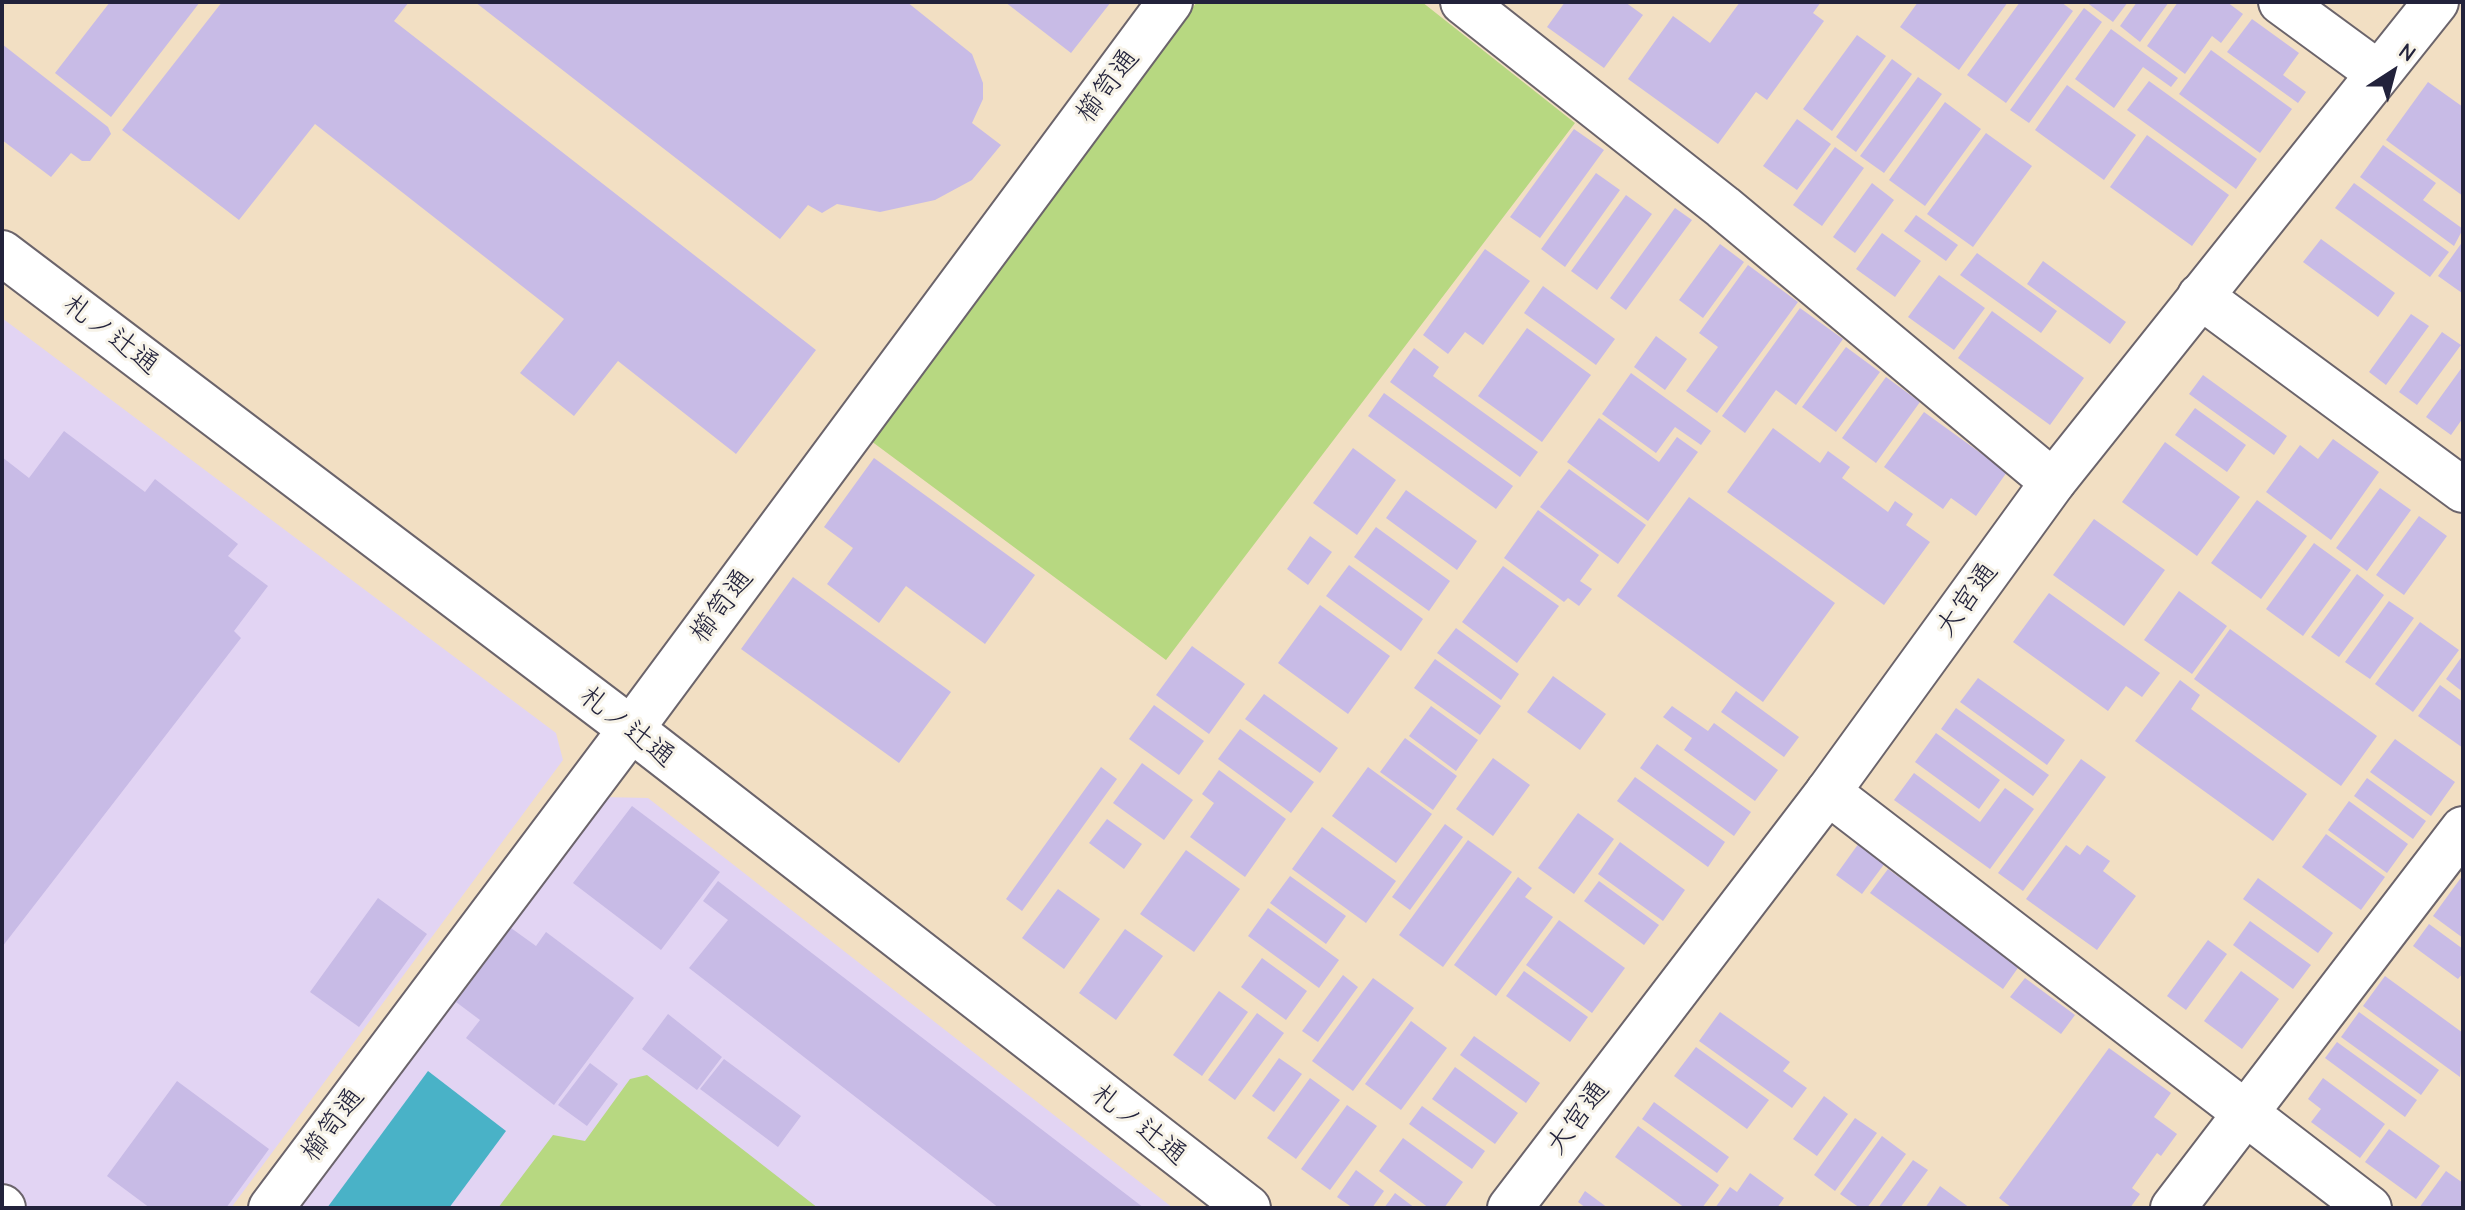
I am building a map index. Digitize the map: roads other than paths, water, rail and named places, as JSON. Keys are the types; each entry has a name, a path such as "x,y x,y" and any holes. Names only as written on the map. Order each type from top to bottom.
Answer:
{"street":[{"name":"櫛笥通","path":"271,1208 1170,2"},
{"path":"1463,2 1723,207 2053,482"},
{"path":"2281,2 2378,73"},
{"name":"大宮通","path":"1510,1208 1828,792 2053,482 2436,2"},
{"name":"札ノ辻通","path":"2,253 631,729 1248,1208"},
{"path":"2200,296 2463,490"},
{"path":"1828,792 2369,1208"},
{"path":"2173,1208 2463,829"}],"water":[{"path":"428,1071 506,1131 449,1208 327,1208"}]}
